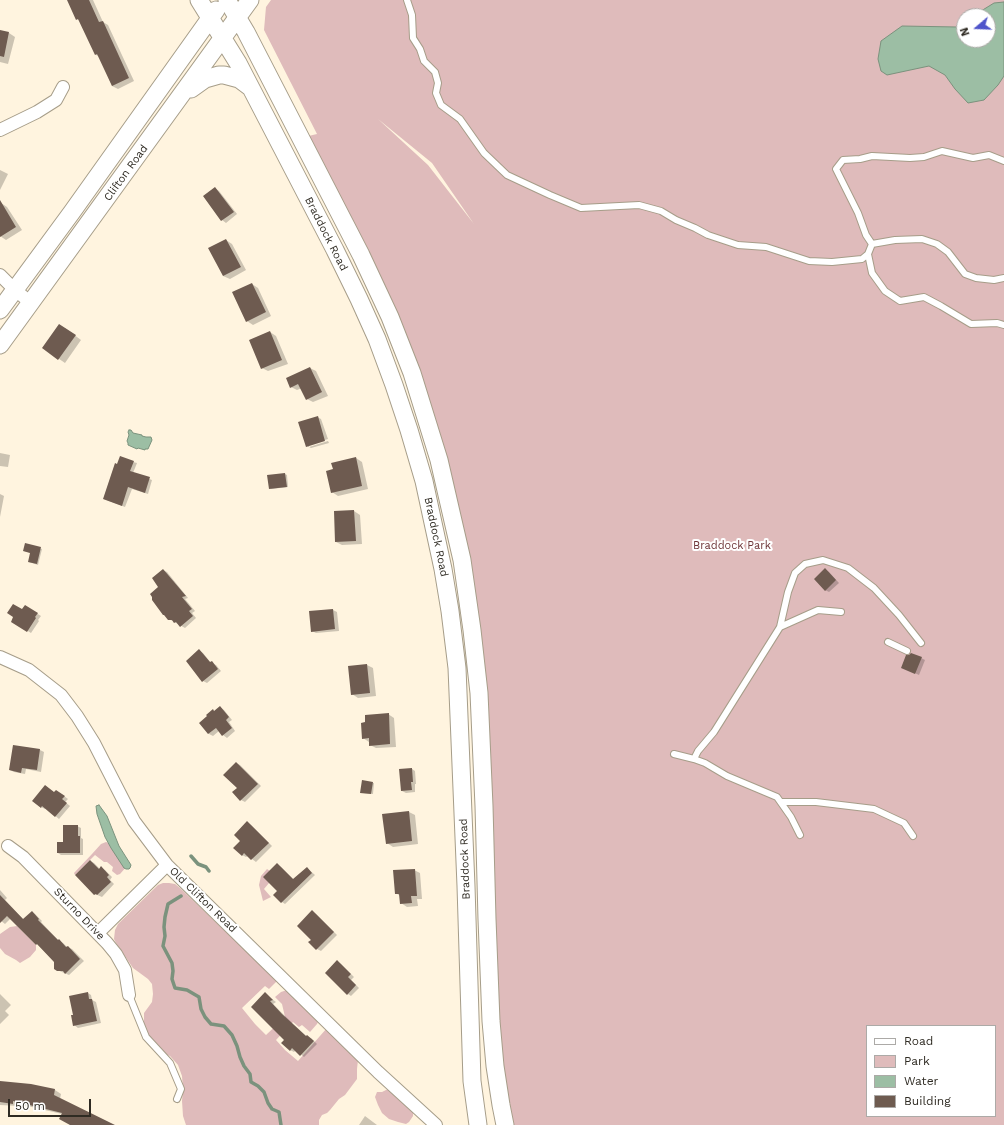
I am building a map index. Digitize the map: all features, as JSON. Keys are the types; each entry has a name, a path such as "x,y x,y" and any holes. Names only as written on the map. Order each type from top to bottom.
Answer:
{"main road":[{"name":"Braddock Road","path":"199,0 238,63 359,299 377,338 394,385 424,481 443,569 457,668 472,1081 478,1125"},
{"name":"Clifton Road","path":"0,310 72,212 223,0"},
{"name":"Braddock Road","path":"227,0 246,32 361,255 390,317 412,373 439,460 462,560 479,693 491,1021 496,1074 505,1125"},
{"name":"Clifton Road","path":"0,345 250,0"},
{"path":"176,103 205,79 219,75 239,79 251,89"}],"street":[{"path":"0,130 37,112 56,100 63,87"},
{"path":"0,276 14,290 31,303"},
{"name":"Old Clifton Road","path":"0,657 29,670 61,695 77,716 94,743 134,821 167,865 373,1066 436,1125"},
{"name":"Sturno Drive","path":"8,846 23,857 98,933 116,954 125,970 129,995"},
{"path":"98,933 167,865"}],"lane":[{"path":"407,0 412,15 413,38 420,49 424,60 435,72 438,83 436,93 441,105 460,119 484,153 507,175 581,208 639,205 661,211 708,235 738,245 766,247 809,261 832,262 862,259 868,254 872,244"},
{"path":"872,244 866,235 858,213 836,170 843,160 860,159 872,156 910,158 924,157 942,151 973,158 989,155 1004,161"},
{"path":"872,244 895,240 922,239 937,244 948,252 965,274 976,278 994,280 1004,278"},
{"path":"868,254 872,273 885,291 900,301 924,297 971,324 997,323 1004,325"},
{"path":"694,758 714,732 780,627 788,592 795,573 805,564 823,560 848,568 874,588 899,615 921,643"},
{"path":"780,627 818,610 841,612"},
{"path":"888,642 907,651"},
{"path":"674,754 694,758 727,776 777,797 791,817 800,835"},
{"path":"781,802 816,802 874,810 904,823 914,836"},
{"path":"129,995 146,1037 170,1063 181,1089 177,1099"}],"green space":[{"name":"Braddock Park","path":"271,0 1004,0 1004,1125 512,1125 495,1066 472,630 412,373 300,138 317,134 264,30 266,7","holes":["378,119 432,163 474,224 428,165"]},
{"path":"106,842 113,845 127,866 120,874 117,875 112,871 113,867 95,855 75,875 74,873 101,844"},
{"path":"267,869 270,871 269,883 264,889 271,897 263,901 259,885 261,876"},
{"path":"163,883 175,884 180,888 277,981 269,989 265,986 242,1008 266,1035 285,1017 282,1004 275,997 281,992 287,990 319,1020 310,1032 302,1025 299,1027 293,1022 276,1040 285,1050 298,1061 327,1028 358,1060 357,1079 345,1095 339,1099 327,1113 322,1115 319,1120 319,1125 186,1125 183,1116 182,1076 178,1065 170,1056 163,1053 150,1039 144,1027 144,1013 152,1002 152,984 148,979 133,968 114,939 115,930 118,924 158,885"},
{"path":"17,926 36,945 36,950 30,957 20,963 5,954 0,948 0,934 10,927"},
{"path":"388,1089 413,1112 413,1116 406,1124 389,1119 382,1113 375,1097 377,1092 382,1092"}],"water":[{"path":"1004,2 1004,76 984,100 968,103 945,75 929,66 887,75 881,71 878,59 881,41 902,26 956,27 956,48 996,48 996,8 986,8 994,3"},
{"path":"129,430 142,436 151,437 152,440 148,449 137,449 128,445 127,441"},
{"path":"99,805 107,816 119,846 131,865 129,869 124,868 105,837 97,814 96,806"}],"building":[{"path":"67,0 89,0 99,22 103,21 129,78 112,86 97,54 95,55"},
{"path":"0,30 9,32 4,57 0,56"},
{"path":"215,187 234,212 221,221 203,196"},
{"path":"0,200 16,227 0,237"},
{"path":"226,239 241,267 223,276 208,248"},
{"path":"252,283 266,312 246,322 232,292"},
{"path":"59,324 76,335 58,360 42,348"},
{"path":"270,331 282,360 261,369 249,340"},
{"path":"310,367 322,392 306,400 298,384 290,388 286,378"},
{"path":"318,416 325,441 306,447 298,422"},
{"path":"120,456 134,461 130,471 150,477 145,493 128,487 122,506 103,499 115,463 117,464"},
{"path":"356,457 362,486 331,493 326,471 333,469 331,463"},
{"path":"285,473 287,487 269,489 267,475"},
{"path":"354,510 356,541 335,542 334,511"},
{"path":"25,543 41,547 37,564 28,562 30,553 23,551"},
{"path":"825,568 836,580 825,591 814,579"},
{"path":"163,569 186,596 182,597 192,609 189,611 193,616 180,627 176,622 174,623 172,620 168,620 163,615 152,600 150,594 158,587 152,578"},
{"path":"13,604 22,609 25,605 38,613 27,632 11,622 13,617 7,613"},
{"path":"333,609 335,629 311,632 309,611"},
{"path":"199,649 218,669 202,682 186,661"},
{"path":"911,653 922,657 915,674 901,668 906,655"},
{"path":"367,664 370,693 351,695 348,666"},
{"path":"220,706 229,717 226,720 232,728 222,736 216,728 208,734 199,723 213,709 214,711"},
{"path":"389,713 390,744 369,746 369,738 362,739 361,723 365,722 365,715"},
{"path":"13,745 40,749 37,770 22,768 21,773 9,770"},
{"path":"236,762 258,784 240,801 232,792 237,788 223,775"},
{"path":"412,768 412,790 401,791 399,769"},
{"path":"362,780 373,782 371,794 360,793"},
{"path":"45,785 54,792 56,790 65,796 62,799 67,803 55,817 42,806 41,808 32,801"},
{"path":"409,811 412,841 386,844 382,814"},
{"path":"247,821 269,843 251,860 244,853 242,856 233,848 240,841 234,835"},
{"path":"63,825 78,825 78,836 80,836 80,853 57,853 57,842 63,842"},
{"path":"90,860 99,869 101,866 109,875 107,877 111,882 97,895 94,895 75,875"},
{"path":"277,863 293,879 307,867 312,873 281,903 273,895 277,891 263,877"},
{"path":"415,869 417,896 411,896 412,903 400,904 399,894 395,894 393,870"},
{"path":"0,895 23,919 32,911 39,919 38,920 58,940 59,939 66,947 68,946 80,959 65,974 63,971 57,971 54,969 54,962 7,916 0,923"},
{"path":"312,910 334,932 316,950 308,942 311,940 297,926"},
{"path":"337,960 351,974 348,977 356,985 347,995 325,973"},
{"path":"88,992 89,999 92,999 97,1021 73,1026 71,1015 73,1015 69,996"},
{"path":"265,992 273,1000 270,1001 282,1014 306,1036 307,1035 314,1041 300,1056 292,1048 290,1051 281,1043 284,1040 251,1007"},
{"path":"0,1081 31,1084 55,1089 54,1095 115,1125 70,1125 59,1119 62,1113 13,1101 13,1104 0,1102"}],"waterway":[{"path":"191,856 198,864 206,867 209,871"},
{"path":"181,896 168,904 164,927 165,936 163,946 172,963 172,979 175,988 187,990 199,997 201,1009 211,1024 224,1026 232,1035 244,1066 250,1074 251,1082 264,1092 272,1109 279,1112 281,1125"}]}
